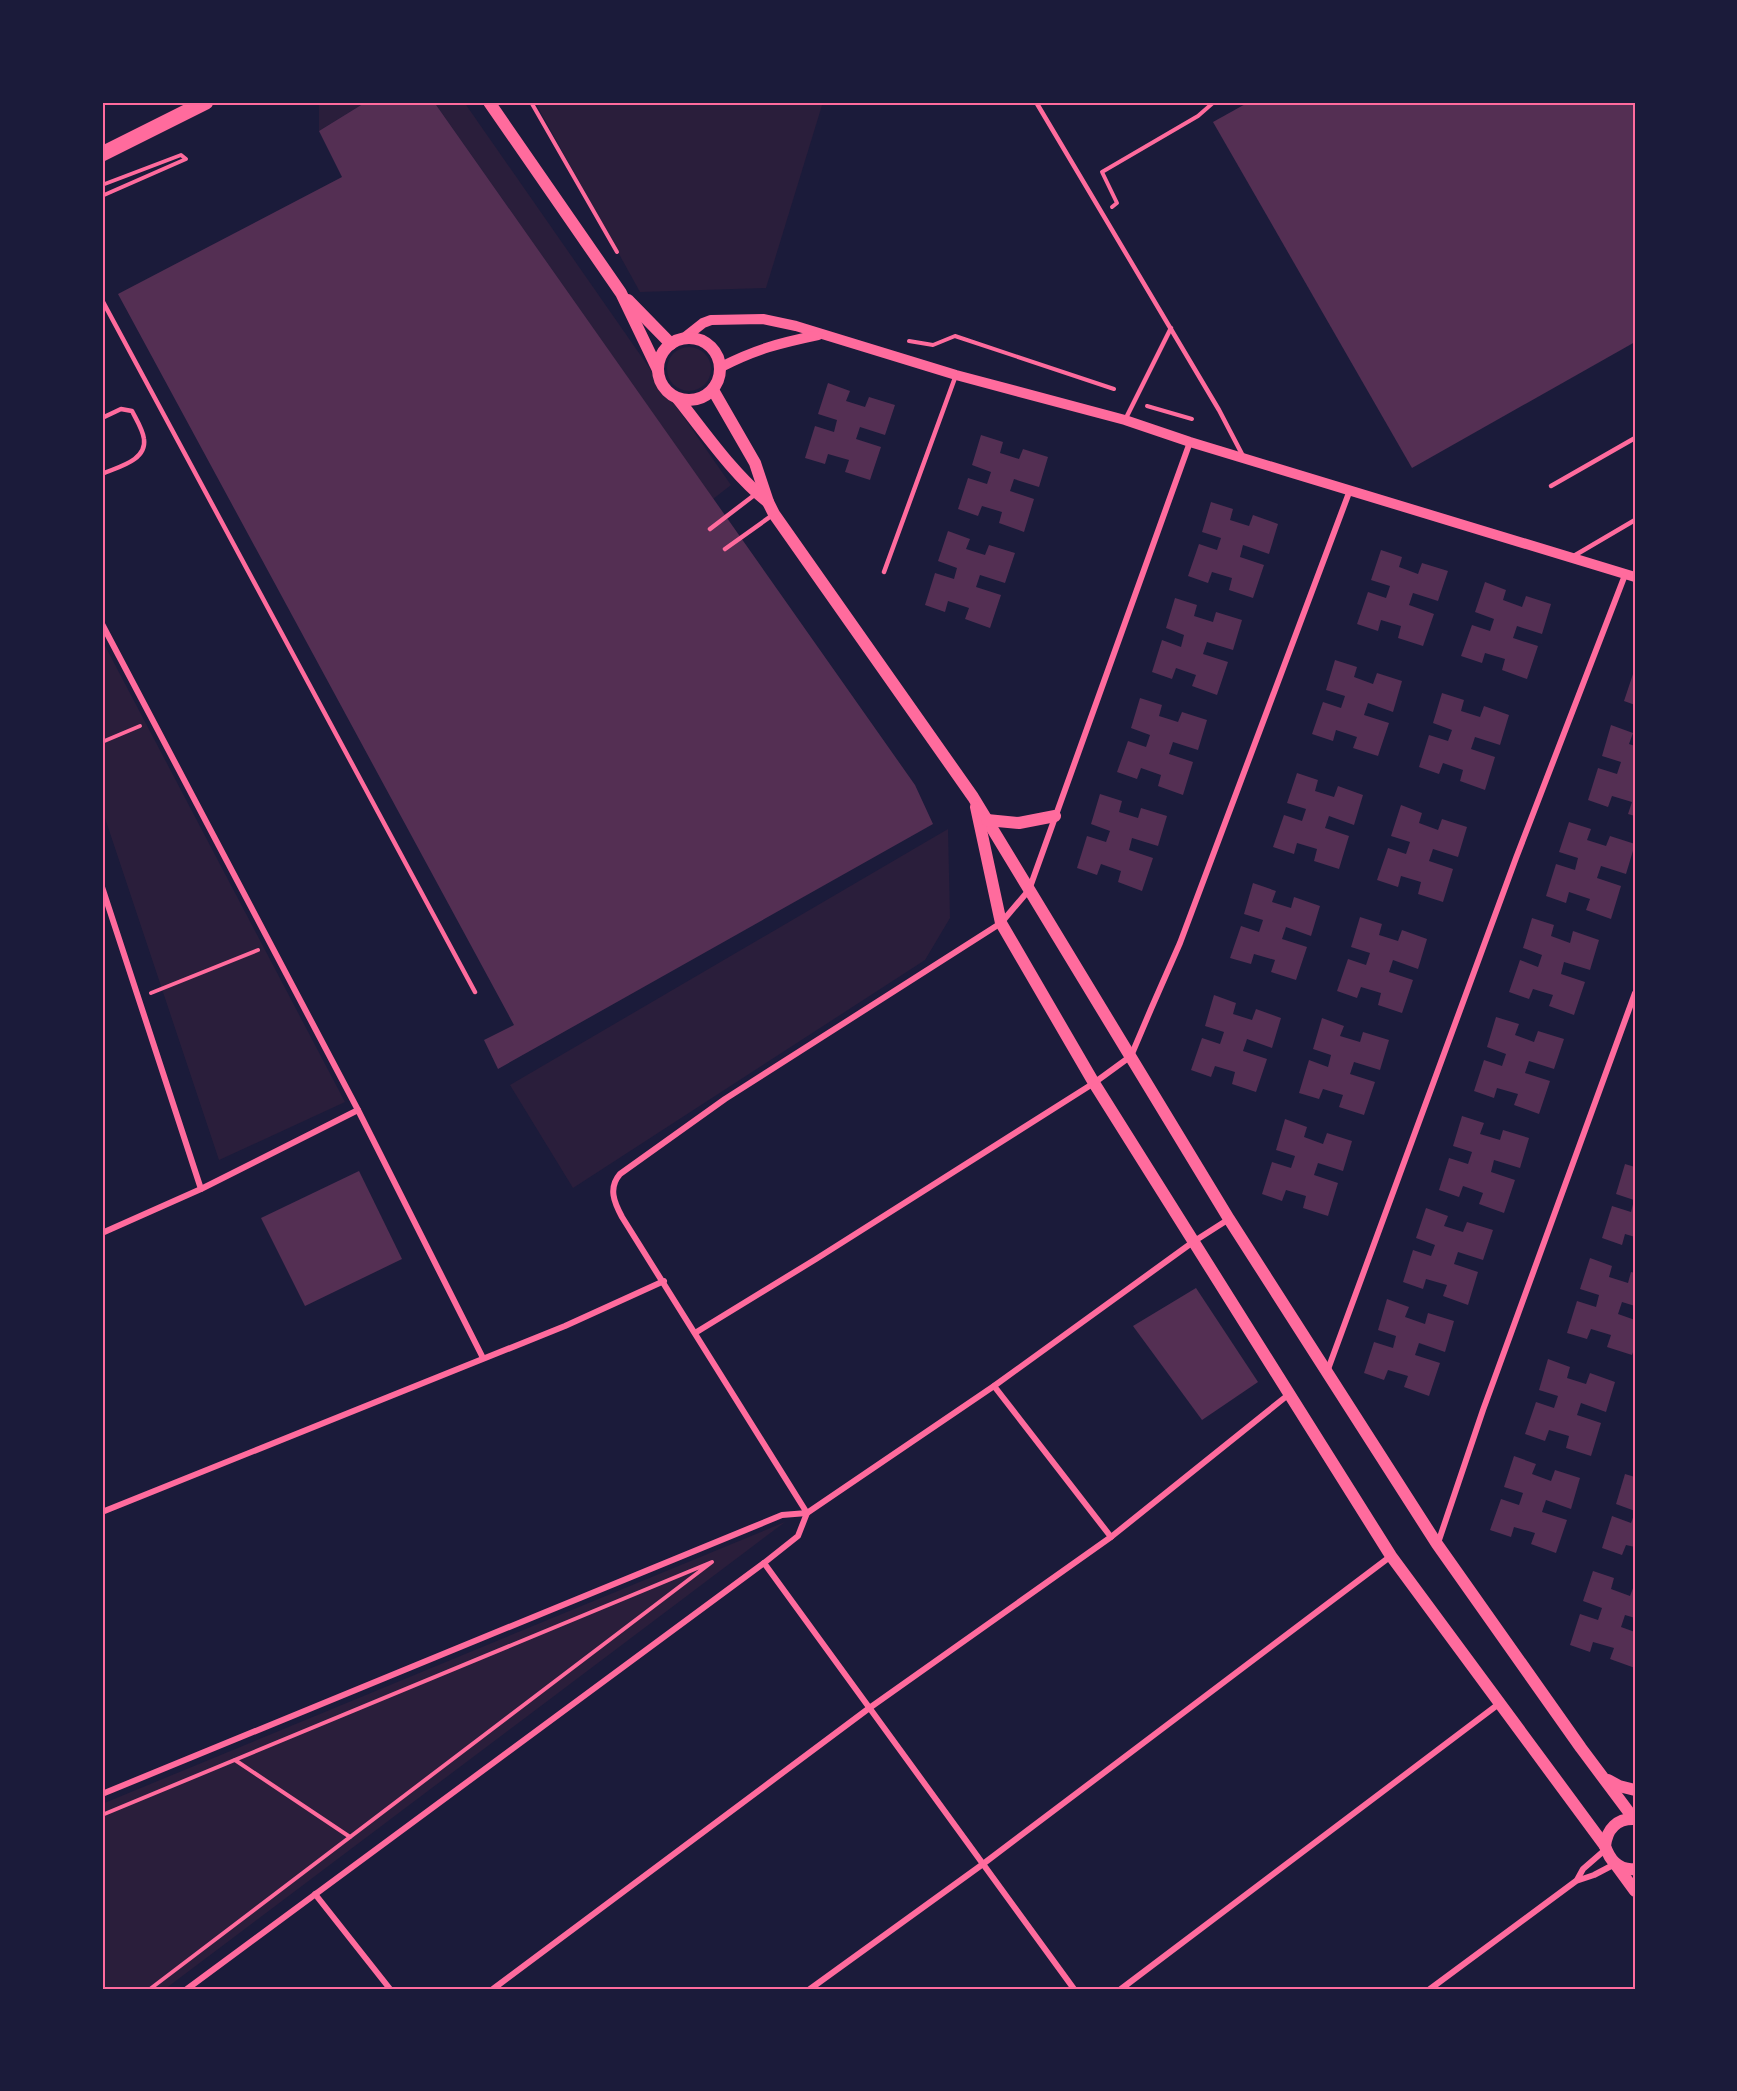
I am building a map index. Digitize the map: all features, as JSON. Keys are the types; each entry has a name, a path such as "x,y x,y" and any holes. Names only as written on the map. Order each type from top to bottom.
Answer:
{"main road":[{"path":"102,154 206,102"},
{"path":"489,102 621,293 658,370 663,386 678,399 771,508 973,797 1229,1219 1326,1373 1437,1544 1634,1819 1619,1822 1613,1826 1609,1832 1606,1848"},
{"path":"621,293 671,344"},
{"path":"658,370 662,355 671,344 684,338 703,341 712,348 721,368 713,390 701,399 690,401 678,399"},
{"path":"713,390 755,463 771,508"},
{"path":"973,797 1001,923 1094,1083 1391,1556 1606,1848 1635,1891"},
{"path":"987,819 1019,823 1055,816"},
{"path":"1605,1779 1635,1790"},
{"path":"1615,1864 1622,1868 1635,1869"}],"street":[{"path":"684,338 703,323 711,320 763,319 796,326 956,375 1125,420 1190,442 1630,576 1516,858 1326,1373"},
{"path":"721,368 750,352 818,334"},
{"path":"807,1513 622,1217 615,1204 614,1183 620,1174 725,1099 1001,923 1029,890 1190,442"},
{"path":"695,1333 1094,1083 1131,1056 1180,943 1350,490"},
{"path":"102,624 358,1110 483,1358"},
{"path":"102,887 201,1189"},
{"path":"1437,1544 1635,993"},
{"path":"102,1233 201,1189 358,1110"},
{"path":"102,1794 782,1515 807,1513 994,1386 1193,1242 1229,1219"},
{"path":"102,1512 565,1326 664,1281"},
{"path":"994,1386 1111,1537"},
{"path":"493,1989 868,1709 1111,1537 1288,1395"},
{"path":"187,1989 764,1563 798,1536 807,1513"},
{"path":"810,1989 983,1864 1391,1556"},
{"path":"764,1563 868,1709 1074,1989"},
{"path":"1121,1989 1500,1703"},
{"path":"1576,1881 1583,1869 1606,1848"},
{"path":"1430,1989 1576,1881 1615,1864"},
{"path":"315,1894 390,1989"}],"lane":[{"path":"1036,102 1219,410 1244,458"},
{"path":"102,300 475,992"},
{"path":"1125,420 1171,328"},
{"path":"884,572 956,375"},
{"path":"102,418 121,409 132,411 144,439 143,450 136,459 102,474"},
{"path":"1551,486 1635,438"},
{"path":"710,529 756,493"},
{"path":"725,549 771,508"},
{"path":"1570,558 1635,520"}],"path":[{"path":"531,102 617,252"},
{"path":"1105,213 1117,203 1102,172 1198,116 1214,102"},
{"path":"102,185 181,155 186,159 104,195"},
{"path":"899,339 933,345 955,336 1114,389"},
{"path":"1147,406 1192,419"},
{"path":"102,742 153,721"},
{"path":"139,998 271,945"},
{"path":"102,1815 712,1562 150,1989"},
{"path":"234,1760 350,1838"}],"shaded area":[{"path":"319,102 366,102 319,131"},
{"path":"434,102 464,102 731,485 713,499"},
{"path":"535,102 823,102 766,288 640,292"},
{"path":"689,347 705,353 711,369 705,385 689,391 673,385 667,369 673,353"},
{"path":"102,640 345,1102 219,1160 102,809"},
{"path":"948,829 950,918 925,960 573,1188 510,1085"},
{"path":"785,1522 165,1989 102,1989 102,1804"}],"building":[{"path":"366,102 434,102 915,785 933,824 498,1069 484,1040 514,1025 118,294 342,177 319,131"},
{"path":"1249,102 1635,102 1635,342 1412,468 1213,122"},
{"path":"828,383 850,391 846,401 865,407 869,397 895,405 885,435 860,427 856,439 881,447 870,480 845,472 849,460 828,454 825,464 805,458 815,426 834,432 837,420 818,414"},
{"path":"981,435 1003,442 1000,453 1019,459 1023,449 1048,457 1039,487 1014,479 1010,491 1034,499 1024,532 999,523 1002,512 982,506 978,516 958,509 968,478 987,484 991,472 972,465"},
{"path":"1211,502 1233,509 1230,520 1249,526 1253,515 1278,524 1269,554 1243,545 1240,557 1264,565 1253,598 1229,590 1232,578 1212,572 1208,583 1188,576 1199,544 1217,550 1221,538 1202,532"},
{"path":"948,531 970,539 966,549 985,555 989,545 1015,553 1005,583 980,575 976,587 1001,595 990,628 965,619 969,608 948,601 945,612 925,605 935,573 954,579 957,568 938,561"},
{"path":"1381,550 1402,557 1399,567 1418,574 1422,563 1448,571 1438,601 1413,593 1409,605 1434,614 1423,646 1398,638 1401,626 1381,620 1378,631 1357,624 1368,592 1386,598 1390,586 1371,580"},
{"path":"1485,582 1506,590 1503,600 1522,607 1526,596 1551,604 1542,634 1517,626 1513,638 1538,646 1527,679 1502,670 1505,659 1485,653 1482,663 1461,656 1472,625 1490,631 1494,619 1475,612"},
{"path":"1175,598 1197,605 1194,616 1213,622 1216,612 1242,620 1233,650 1207,642 1203,654 1228,662 1217,695 1192,686 1196,675 1176,668 1172,679 1152,672 1162,640 1181,647 1184,635 1166,628"},
{"path":"1335,660 1357,667 1354,677 1373,684 1377,673 1402,681 1393,712 1368,703 1364,715 1389,723 1378,756 1353,748 1357,737 1336,730 1333,741 1312,734 1323,702 1341,708 1345,696 1326,690"},
{"path":"1635,668 1635,705 1624,701"},
{"path":"1442,693 1464,700 1461,711 1480,717 1484,706 1509,715 1500,745 1475,737 1471,749 1495,757 1485,790 1460,781 1463,770 1443,763 1439,774 1419,767 1429,735 1448,741 1452,730 1433,723"},
{"path":"1140,698 1162,705 1159,716 1178,722 1182,712 1207,720 1198,750 1173,742 1169,754 1193,762 1183,795 1158,786 1161,775 1141,768 1137,779 1117,772 1128,741 1146,747 1150,735 1131,728"},
{"path":"1611,725 1633,733 1629,744 1635,746 1635,816 1628,814 1632,802 1612,796 1608,807 1588,800 1598,768 1617,774 1621,762 1602,756"},
{"path":"1297,773 1318,780 1315,791 1334,797 1338,786 1363,795 1354,825 1329,816 1325,828 1349,836 1339,869 1314,861 1317,849 1297,843 1294,854 1273,847 1284,815 1302,821 1306,809 1287,803"},
{"path":"1100,794 1122,801 1119,812 1138,818 1141,808 1167,816 1158,846 1132,838 1129,850 1153,858 1142,891 1118,882 1121,871 1101,864 1097,875 1077,868 1087,836 1106,842 1110,831 1091,824"},
{"path":"1401,805 1422,813 1419,823 1438,830 1442,819 1467,827 1458,857 1433,849 1429,861 1453,869 1443,902 1418,894 1421,882 1401,876 1398,887 1377,880 1388,848 1406,854 1410,842 1391,836"},
{"path":"1569,822 1591,829 1587,840 1606,846 1610,836 1635,844 1626,874 1601,866 1597,878 1621,886 1611,919 1586,910 1590,899 1569,892 1566,903 1546,896 1556,864 1575,870 1578,858 1559,852"},
{"path":"1253,883 1276,891 1272,902 1291,908 1294,897 1320,906 1311,936 1286,927 1282,939 1307,947 1296,980 1271,972 1275,960 1254,954 1251,964 1230,958 1241,926 1259,932 1263,920 1244,914"},
{"path":"1360,917 1382,924 1379,935 1398,941 1402,930 1427,939 1418,969 1393,960 1389,972 1413,980 1402,1013 1378,1005 1381,993 1361,987 1357,998 1337,991 1348,959 1366,965 1370,953 1351,947"},
{"path":"1532,918 1554,925 1551,936 1570,943 1573,931 1599,940 1590,970 1564,962 1561,974 1585,982 1574,1015 1549,1006 1553,995 1533,989 1529,999 1509,992 1520,960 1538,967 1542,955 1523,948"},
{"path":"1214,995 1236,1003 1233,1014 1252,1020 1256,1009 1281,1018 1272,1048 1247,1039 1243,1051 1267,1059 1256,1092 1232,1084 1235,1072 1215,1066 1211,1077 1191,1070 1202,1038 1220,1044 1224,1032 1205,1026"},
{"path":"1496,1017 1519,1024 1515,1035 1534,1042 1538,1031 1564,1039 1554,1069 1529,1061 1525,1073 1550,1081 1539,1114 1514,1105 1518,1094 1497,1088 1494,1098 1474,1091 1484,1060 1502,1066 1506,1054 1487,1047"},
{"path":"1322,1018 1344,1026 1340,1036 1360,1042 1363,1032 1389,1040 1380,1070 1354,1062 1350,1074 1375,1082 1364,1115 1339,1107 1343,1095 1323,1089 1319,1099 1299,1093 1309,1060 1328,1067 1331,1055 1313,1049"},
{"path":"1462,1116 1484,1123 1480,1134 1500,1140 1503,1130 1529,1138 1520,1168 1494,1160 1491,1172 1515,1180 1504,1213 1479,1204 1483,1193 1463,1186 1459,1197 1439,1190 1449,1158 1468,1164 1472,1152 1453,1146"},
{"path":"1285,1119 1307,1127 1304,1137 1323,1144 1327,1133 1352,1141 1343,1171 1318,1163 1314,1175 1338,1183 1328,1216 1303,1208 1306,1196 1286,1190 1282,1201 1262,1194 1272,1162 1291,1168 1295,1156 1276,1150"},
{"path":"1625,1164 1635,1167 1635,1237 1625,1234 1622,1245 1602,1238 1612,1206 1631,1212 1634,1200 1616,1194"},
{"path":"359,1171 402,1259 305,1306 261,1218"},
{"path":"1426,1208 1448,1216 1444,1226 1463,1232 1467,1222 1493,1230 1483,1260 1458,1252 1454,1264 1478,1272 1468,1305 1443,1296 1447,1285 1426,1279 1423,1289 1403,1282 1413,1250 1431,1256 1435,1245 1416,1238"},
{"path":"1590,1258 1612,1266 1609,1277 1628,1283 1631,1272 1635,1273 1635,1306 1622,1302 1618,1314 1635,1320 1635,1346 1632,1355 1607,1347 1611,1335 1591,1329 1587,1339 1567,1333 1577,1301 1596,1307 1599,1295 1580,1289"},
{"path":"1196,1288 1258,1382 1202,1420 1133,1326"},
{"path":"1387,1299 1409,1307 1405,1317 1425,1324 1428,1313 1454,1321 1445,1352 1419,1343 1415,1355 1440,1363 1429,1396 1404,1387 1408,1376 1388,1370 1384,1380 1364,1373 1374,1342 1393,1348 1396,1336 1378,1330"},
{"path":"1548,1359 1570,1367 1567,1378 1586,1384 1590,1373 1615,1382 1606,1412 1581,1403 1577,1415 1601,1423 1591,1456 1566,1448 1569,1436 1549,1430 1545,1441 1525,1434 1536,1402 1554,1408 1558,1396 1539,1390"},
{"path":"1514,1456 1536,1464 1532,1474 1551,1481 1555,1470 1580,1478 1571,1509 1546,1500 1542,1512 1567,1520 1556,1553 1531,1544 1535,1533 1514,1527 1511,1537 1490,1530 1501,1499 1519,1505 1523,1493 1504,1487"},
{"path":"1625,1474 1635,1477 1635,1511 1616,1504"},
{"path":"1635,1512 1635,1547 1626,1545 1622,1555 1602,1548 1612,1516 1631,1523"},
{"path":"1593,1571 1614,1578 1611,1589 1630,1596 1635,1583 1635,1618 1625,1615 1621,1627 1635,1632 1635,1668 1610,1659 1614,1648 1593,1642 1590,1652 1570,1645 1580,1614 1598,1620 1602,1608 1583,1601"}]}
